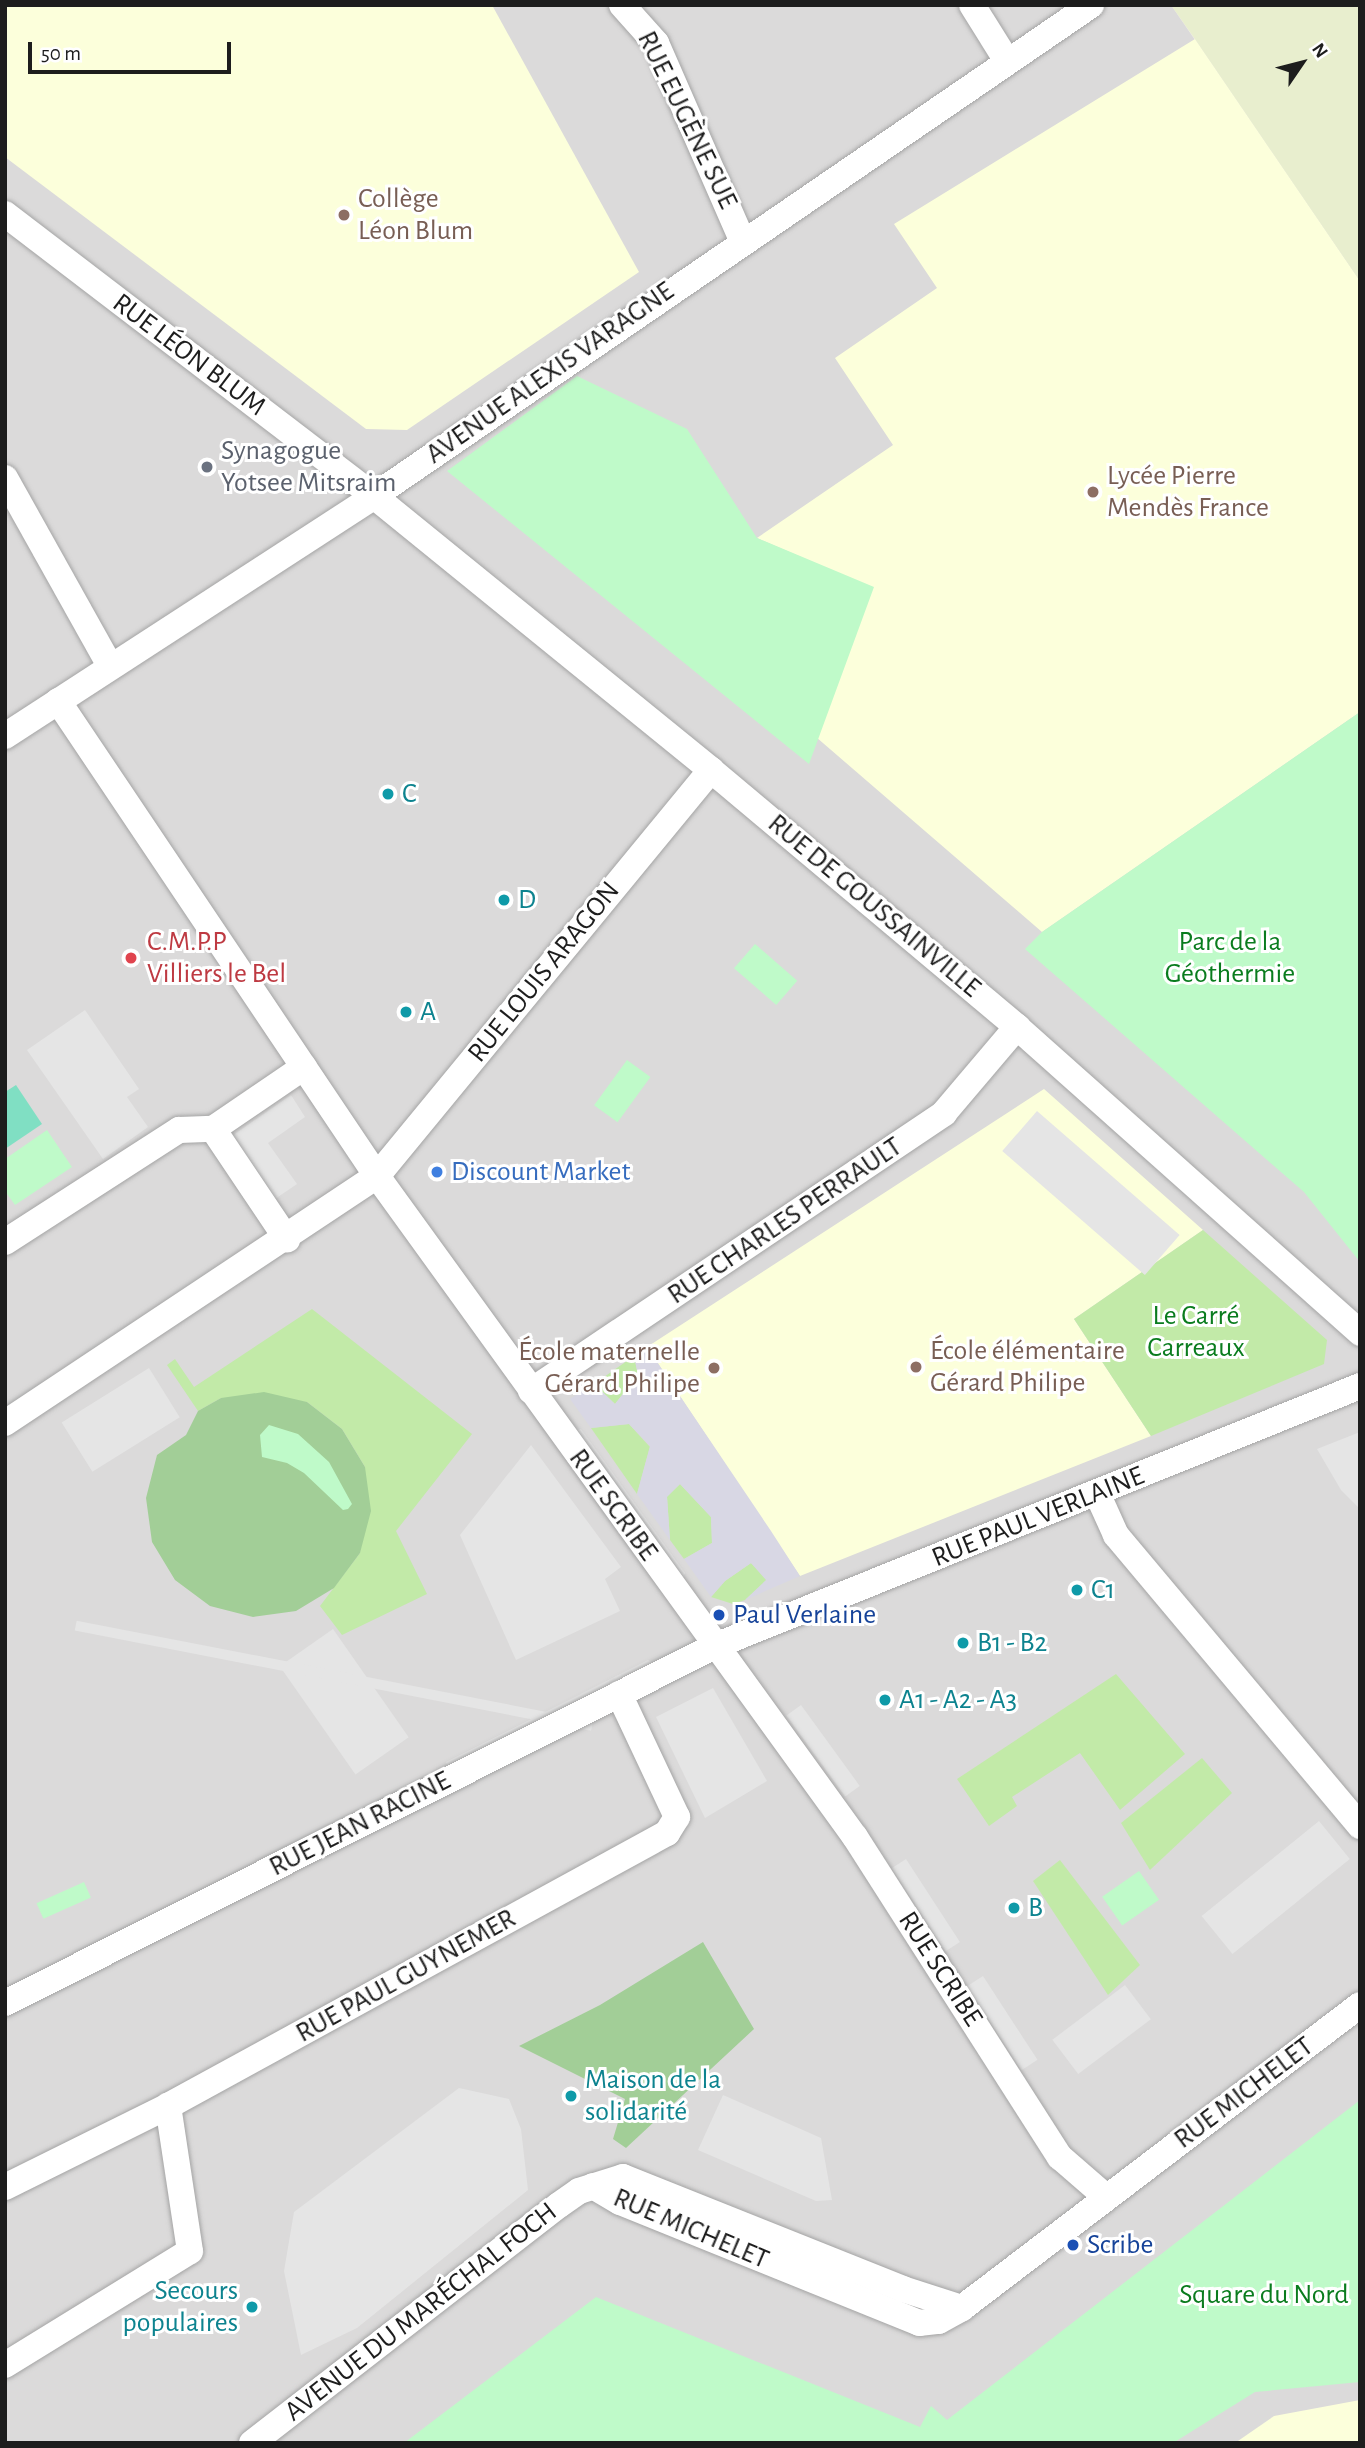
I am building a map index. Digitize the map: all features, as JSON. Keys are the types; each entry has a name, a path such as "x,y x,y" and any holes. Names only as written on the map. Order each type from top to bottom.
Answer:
{"street":[{"name":"RUE EUGÈNE SUE","path":"622,5 656,43 742,240"},
{"path":"972,5 1007,61"},
{"name":"AVENUE ALEXIS VARAGNE","path":"5,736 374,496 742,240 1091,5"},
{"name":"RUE LÉON BLUM","path":"5,214 374,496"},
{"path":"5,478 110,666"},
{"name":"RUE DE GOUSSAINVILLE","path":"374,496 712,770 1017,1027 1360,1333"},
{"name":"RUE SCRIBE","path":"58,701 377,1176 855,1837 1060,2157 1106,2197"},
{"name":"RUE LOUIS ARAGON","path":"377,1176 712,770"},
{"name":"RUE CHARLES PERRAULT","path":"531,1391 944,1113 1017,1027"},
{"path":"5,1242 179,1130 213,1129 304,1067"},
{"path":"213,1129 287,1239"},
{"path":"5,1423 287,1239 377,1176"},
{"name":"RUE PAUL VERLAINE","path":"715,1646 1360,1385"},
{"path":"1097,1493 1116,1535 1360,1826"},
{"name":"RUE JEAN RACINE","path":"5,2003 715,1646"},
{"name":"RUE PAUL GUYNEMER","path":"5,2186 168,2106 667,1833 677,1817 618,1694"},
{"name":"RUE MICHELET","path":"593,2186 620,2202 919,2323 939,2321 962,2308 1360,2005"},
{"path":"5,2365 190,2251 168,2106"},
{"name":"AVENUE DU MARÉCHAL FOCH","path":"252,2443 559,2205 593,2186"}],"shaded area":[{"path":"5,5 1171,5 1360,281 1360,2443 5,2443"},
{"name":"Collège Léon Blum","path":"5,5 492,5 639,272 407,430 366,429 5,157"},
{"path":"1171,5 1360,5 1360,281 1195,39"},
{"name":"Lycée Pierre Mendès France","path":"1195,39 1360,281 1360,712 1042,932 816,737 873,588 757,538 893,445 835,358 937,288 894,224"},
{"path":"85,1010 139,1089 127,1097 148,1127 103,1159 27,1050"},
{"path":"1044,1089 1203,1230 1074,1319 1151,1436 800,1576 647,1347"},
{"path":"291,1095 305,1117 268,1143 297,1184 275,1199 232,1136"},
{"path":"1037,1111 1180,1235 1145,1275 1002,1151"},
{"path":"647,1347 800,1576 745,1600 766,1580 751,1563 725,1581 711,1597 684,1559 712,1543 711,1517 680,1484 667,1497 670,1540 637,1494 650,1446 629,1424 591,1428 570,1399 594,1384 615,1404 638,1375 634,1356"},
{"path":"149,1368 180,1417 92,1472 62,1423"},
{"path":"581,1429 685,1573 682,1582 571,1431"},
{"path":"1360,1432 1360,1509 1341,1490 1317,1449"},
{"path":"531,1445 621,1567 605,1579 620,1611 516,1660 460,1535"},
{"path":"77,1621 593,1721 591,1731 75,1630"},
{"path":"333,1629 409,1737 355,1774 280,1666"},
{"path":"648,1660 656,1665 448,1768 446,1762"},
{"path":"713,1688 767,1781 705,1818 656,1717"},
{"path":"801,1705 860,1786 845,1796 786,1716"},
{"path":"1319,1821 1350,1859 1232,1954 1202,1916"},
{"path":"906,1859 960,1942 946,1951 892,1868"},
{"path":"983,1976 1037,2060 1022,2070 967,1986"},
{"path":"1125,1985 1151,2019 1078,2074 1052,2040"},
{"path":"459,2088 509,2099 521,2129 528,2190 357,2328 301,2355 284,2271 294,2212"},
{"path":"723,2095 821,2138 832,2200 816,2201 698,2150"},
{"path":"1360,2400 1360,2443 1235,2443 1274,2416"}],"green space":[{"path":"577,376 687,429 757,538 874,587 809,764 447,471"},
{"name":"Parc de la Géothermie","path":"1360,712 1360,1262 1304,1192 1025,949 1042,932"},
{"path":"755,944 797,981 776,1005 734,968"},
{"path":"627,1060 650,1077 618,1122 594,1105"},
{"path":"16,1085 42,1124 5,1149 5,1092"},
{"path":"47,1130 72,1167 15,1205 5,1191 5,1159"},
{"name":"Le Carré Carreaux","path":"1203,1230 1327,1340 1324,1364 1151,1436 1074,1319"},
{"path":"312,1309 472,1434 396,1531 427,1594 342,1635 320,1606 360,1553 365,1467 342,1429 307,1402 221,1398 198,1411 167,1365 175,1359 194,1387"},
{"path":"634,1356 638,1375 615,1404 594,1384"},
{"path":"264,1392 307,1402 342,1429 365,1467 371,1511 360,1553 334,1588 296,1611 253,1617 210,1606 175,1580 152,1542 146,1498 157,1455 186,1435 198,1411 221,1398"},
{"path":"629,1424 650,1447 637,1494 591,1428"},
{"path":"269,1425 298,1434 329,1462 352,1504 348,1509 343,1510 304,1473 287,1463 262,1457 260,1435"},
{"path":"680,1484 711,1517 712,1543 684,1559 670,1540 667,1496"},
{"path":"751,1563 767,1580 745,1600 733,1604 711,1597 725,1581"},
{"path":"1116,1674 1185,1754 1120,1810 1080,1753 1012,1797 1017,1806 989,1826 957,1779"},
{"path":"1202,1758 1232,1793 1150,1870 1121,1823"},
{"path":"1060,1860 1140,1965 1108,1995 1033,1881"},
{"path":"1139,1871 1159,1900 1122,1925 1102,1897"},
{"path":"84,1882 91,1898 43,1919 36,1903"},
{"path":"703,1942 754,2029 626,2148 613,2139 625,2099 519,2046 600,2005"},
{"name":"Square du Nord","path":"1360,2100 1360,2382 1255,2392 1173,2443 404,2443 596,2297 920,2427 931,2406 947,2420"}],"place":[{"name":"Collège Léon Blum","path":"344,215"},
{"name":"Synagogue Yotsee Mitsraim","path":"207,467"},
{"name":"Lycée Pierre Mendès France","path":"1093,492"},
{"name":"C","path":"388,794"},
{"name":"D","path":"504,900"},
{"name":"C.M.P.P Villiers le Bel","path":"131,958"},
{"name":"A","path":"406,1012"},
{"name":"Discount Market","path":"437,1172"},
{"name":"École élémentaire Gérard Philipe","path":"916,1367"},
{"name":"École maternelle Gérard Philipe","path":"714,1368"},
{"name":"C1","path":"1077,1590"},
{"name":"Paul Verlaine","path":"719,1615"},
{"name":"B1 - B2","path":"963,1643"},
{"name":"A1 - A2 - A3","path":"885,1700"},
{"name":"B","path":"1014,1908"},
{"name":"Maison de la solidarité","path":"571,2096"},
{"name":"Scribe","path":"1073,2245"},
{"name":"Secours populaires","path":"252,2307"}]}
